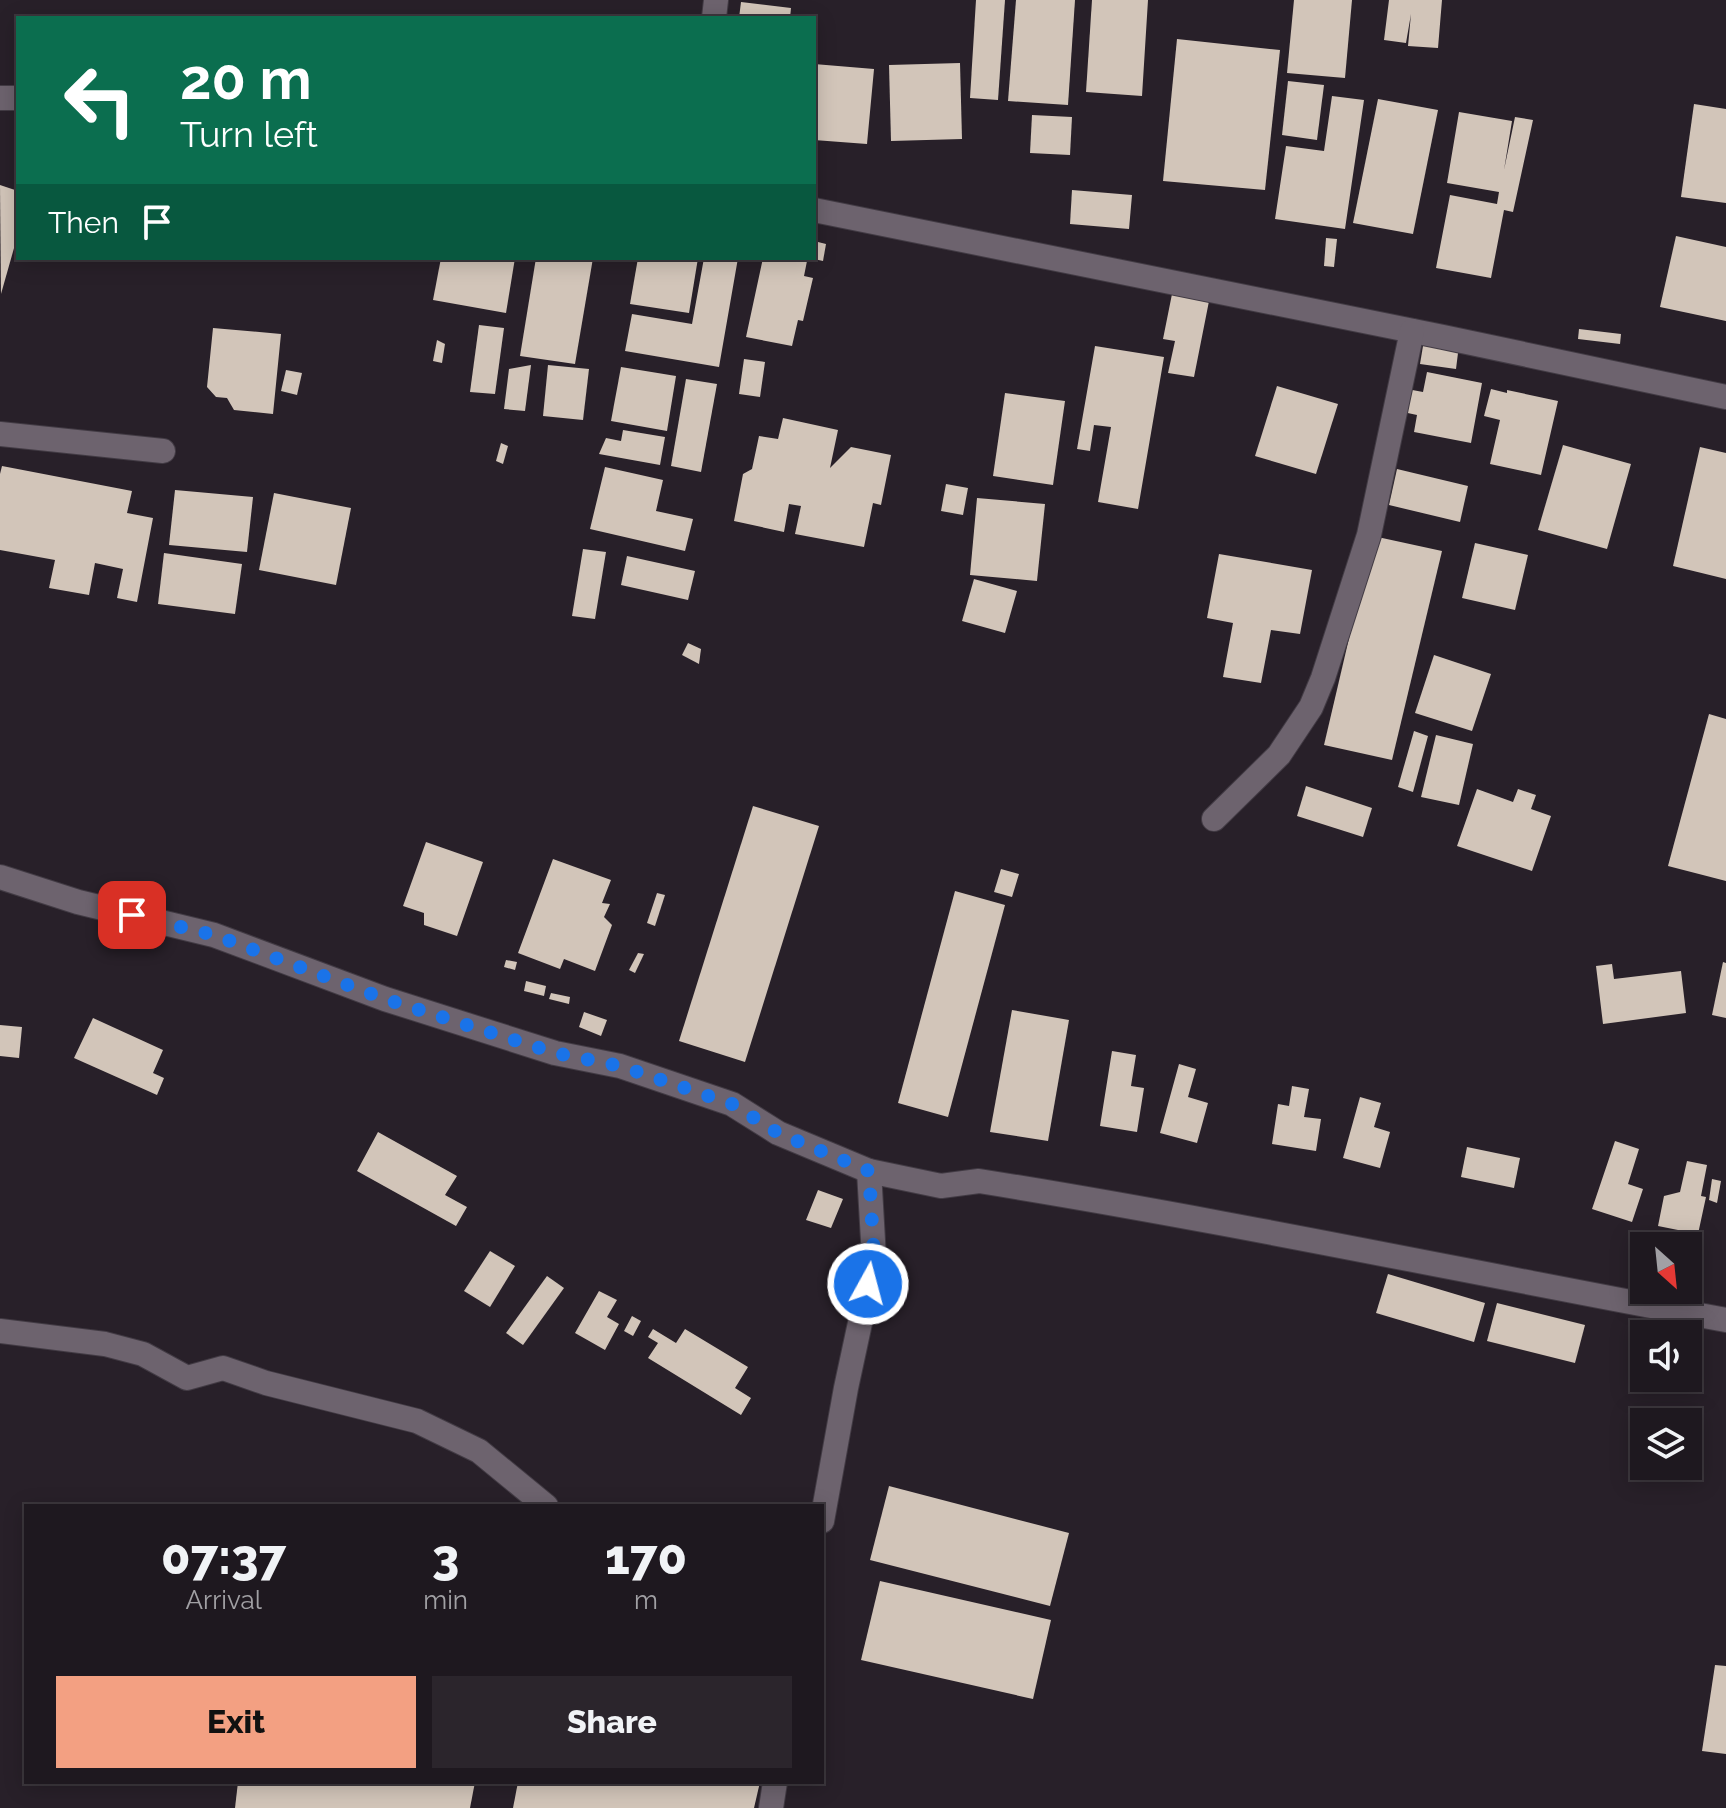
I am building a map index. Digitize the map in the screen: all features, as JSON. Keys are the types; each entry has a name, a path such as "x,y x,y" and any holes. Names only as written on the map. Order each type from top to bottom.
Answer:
{"street":[{"path":"816,210 1726,397"},
{"path":"1214,819 1279,755 1311,707 1323,678 1369,535 1412,331"},
{"path":"0,434 163,451"},
{"path":"0,877 78,902 214,935 385,999 555,1053 620,1066 732,1104 778,1133 869,1171 941,1186 979,1181 1246,1226 1726,1320"},
{"path":"824,1510 874,1258 869,1171"},
{"path":"0,1331 105,1344 143,1354 187,1378 223,1368 266,1383 417,1421 479,1451 544,1504"},
{"path":"771,1808 775,1784"}],"building":[{"path":"976,0 1005,0 998,100 970,98"},
{"path":"1016,0 1075,0 1068,105 1008,101"},
{"path":"1092,0 1148,0 1142,96 1086,92"},
{"path":"1294,0 1352,0 1345,78 1287,73"},
{"path":"1389,0 1442,0 1438,48 1408,46 1411,14 1406,43 1384,40"},
{"path":"741,2 791,8 790,16 739,16"},
{"path":"1177,39 1280,50 1265,190 1163,181"},
{"path":"960,63 962,139 891,141 889,65"},
{"path":"816,64 874,69 867,144 816,140"},
{"path":"1288,81 1324,85 1317,140 1282,135"},
{"path":"1332,96 1364,100 1345,229 1275,219 1286,146 1324,151"},
{"path":"1378,99 1438,110 1413,234 1353,223"},
{"path":"1694,104 1726,109 1726,203 1681,197"},
{"path":"1459,112 1512,121 1504,170 1515,117 1533,120 1513,212 1504,210 1491,278 1436,268 1450,195 1497,204 1499,192 1447,183"},
{"path":"1032,115 1072,117 1070,155 1030,153"},
{"path":"0,185 16,190 16,241 1,294"},
{"path":"1072,190 1132,195 1129,229 1070,224"},
{"path":"1676,236 1726,247 1726,321 1660,307"},
{"path":"1326,238 1337,239 1334,267 1324,266"},
{"path":"816,242 826,244 823,261 816,259"},
{"path":"441,260 515,260 506,313 433,300"},
{"path":"536,260 593,260 575,364 520,356"},
{"path":"638,260 698,260 689,313 630,304"},
{"path":"704,260 738,260 719,367 625,351 632,314 692,324"},
{"path":"763,260 807,261 804,276 813,278 803,321 798,320 792,346 746,337"},
{"path":"1174,284 1211,291 1194,377 1168,373 1175,341 1163,339"},
{"path":"479,325 504,328 495,394 470,392"},
{"path":"213,328 281,334 273,414 234,410 227,398 216,397 207,387"},
{"path":"1579,329 1621,334 1620,344 1578,339"},
{"path":"437,340 445,344 442,363 433,361"},
{"path":"1424,340 1459,345 1456,369 1420,364"},
{"path":"1095,346 1164,357 1138,509 1098,502 1111,427 1094,425 1090,451 1077,449"},
{"path":"744,359 765,362 760,397 739,394"},
{"path":"531,365 525,411 504,409 509,369"},
{"path":"548,365 589,369 583,420 543,416"},
{"path":"621,367 676,376 667,431 611,421"},
{"path":"286,370 302,373 297,395 281,391"},
{"path":"1427,372 1482,383 1471,443 1414,432 1417,415 1403,412 1407,389 1423,392"},
{"path":"686,379 717,384 701,472 671,466"},
{"path":"1277,386 1338,404 1316,474 1255,456"},
{"path":"1491,389 1558,401 1541,475 1490,464 1500,420 1484,416"},
{"path":"1005,393 1065,401 1053,485 993,476"},
{"path":"783,418 838,430 830,468 851,447 891,455 881,505 873,503 864,547 795,534 801,506 789,504 784,532 734,521 743,474 752,469 759,436 778,439"},
{"path":"623,430 665,437 660,465 599,454 606,438 621,441"},
{"path":"501,443 508,446 503,464 496,461"},
{"path":"1563,445 1631,464 1607,549 1538,530"},
{"path":"1700,447 1726,453 1726,579 1673,566"},
{"path":"2,466 132,491 127,513 153,518 137,602 117,598 123,569 95,563 89,595 49,588 55,560 0,550"},
{"path":"605,467 663,480 656,511 693,519 685,551 590,529"},
{"path":"1397,469 1468,486 1460,522 1389,505"},
{"path":"946,484 968,488 963,515 941,511"},
{"path":"175,490 253,497 247,552 169,545"},
{"path":"274,493 351,508 336,585 259,570"},
{"path":"977,498 1045,504 1037,581 970,575"},
{"path":"1373,536 1442,551 1392,760 1324,745"},
{"path":"1475,543 1528,555 1515,610 1462,598"},
{"path":"583,549 606,552 595,619 572,616"},
{"path":"164,553 242,564 235,614 158,604"},
{"path":"1219,554 1312,570 1300,634 1271,630 1261,683 1223,677 1233,623 1207,618"},
{"path":"627,556 695,571 688,600 621,585"},
{"path":"974,579 1017,591 1005,633 962,621"},
{"path":"688,643 701,649 699,664 682,655"},
{"path":"1434,655 1491,674 1472,731 1415,713"},
{"path":"1709,714 1726,719 1726,881 1668,866"},
{"path":"1414,731 1428,736 1413,792 1398,787"},
{"path":"1436,735 1473,744 1459,805 1421,797"},
{"path":"1306,786 1372,808 1363,837 1297,816"},
{"path":"1477,789 1513,802 1518,789 1536,795 1531,809 1551,816 1532,871 1457,846"},
{"path":"753,806 819,826 745,1062 679,1041"},
{"path":"426,842 483,862 457,936 424,925 424,913 403,906"},
{"path":"553,859 611,880 602,903 610,904 604,917 612,925 595,971 564,959 560,969 518,953"},
{"path":"1001,869 1019,874 1012,897 994,892"},
{"path":"955,891 1005,905 948,1117 898,1103"},
{"path":"657,893 665,895 655,926 647,923"},
{"path":"638,953 644,954 635,973 629,970"},
{"path":"506,960 517,962 515,970 504,967"},
{"path":"1723,962 1726,963 1726,1018 1712,1015"},
{"path":"1612,964 1614,979 1681,971 1686,1013 1603,1024 1596,966"},
{"path":"526,981 546,986 544,996 524,991"},
{"path":"551,993 570,997 569,1004 549,999"},
{"path":"1012,1010 1069,1020 1048,1141 990,1132"},
{"path":"584,1012 607,1020 601,1036 579,1027"},
{"path":"93,1018 163,1050 153,1073 164,1078 157,1095 74,1058"},
{"path":"0,1025 22,1027 19,1058 0,1056"},
{"path":"1112,1051 1136,1055 1131,1086 1144,1088 1137,1132 1100,1126"},
{"path":"1179,1064 1196,1069 1188,1097 1208,1103 1197,1143 1160,1133"},
{"path":"1292,1086 1309,1089 1304,1117 1321,1119 1316,1151 1272,1144 1278,1104 1289,1106"},
{"path":"1360,1097 1381,1103 1374,1127 1390,1132 1380,1168 1343,1158"},
{"path":"378,1132 457,1176 445,1195 467,1207 456,1226 357,1171"},
{"path":"1615,1141 1639,1149 1628,1184 1643,1189 1632,1222 1592,1209"},
{"path":"1467,1147 1520,1158 1514,1188 1461,1177"},
{"path":"1687,1161 1707,1165 1701,1196 1706,1197 1698,1232 1658,1226 1664,1196 1680,1192"},
{"path":"1712,1179 1721,1181 1717,1203 1709,1200"},
{"path":"818,1190 843,1199 831,1228 806,1220"},
{"path":"490,1251 515,1266 490,1307 464,1291"},
{"path":"1388,1274 1485,1303 1474,1342 1376,1313"},
{"path":"547,1276 564,1288 523,1345 506,1333"},
{"path":"599,1291 617,1300 607,1317 619,1324 605,1350 575,1333"},
{"path":"1497,1303 1585,1325 1575,1363 1487,1341"},
{"path":"632,1316 641,1321 633,1336 624,1331"},
{"path":"653,1329 676,1343 685,1329 748,1367 735,1388 751,1398 741,1415 648,1358 658,1343 648,1337"},
{"path":"889,1486 1069,1533 1050,1606 870,1560"},
{"path":"880,1581 1051,1620 1033,1699 861,1660"},
{"path":"1715,1665 1726,1666 1726,1754 1702,1751"},
{"path":"238,1784 475,1784 470,1808 235,1808"},
{"path":"518,1784 760,1784 754,1808 513,1808"}],"route":[{"path":"132,915 214,935 385,999 555,1053 620,1066 732,1104 778,1133 869,1171 874,1258 868,1284"}]}
